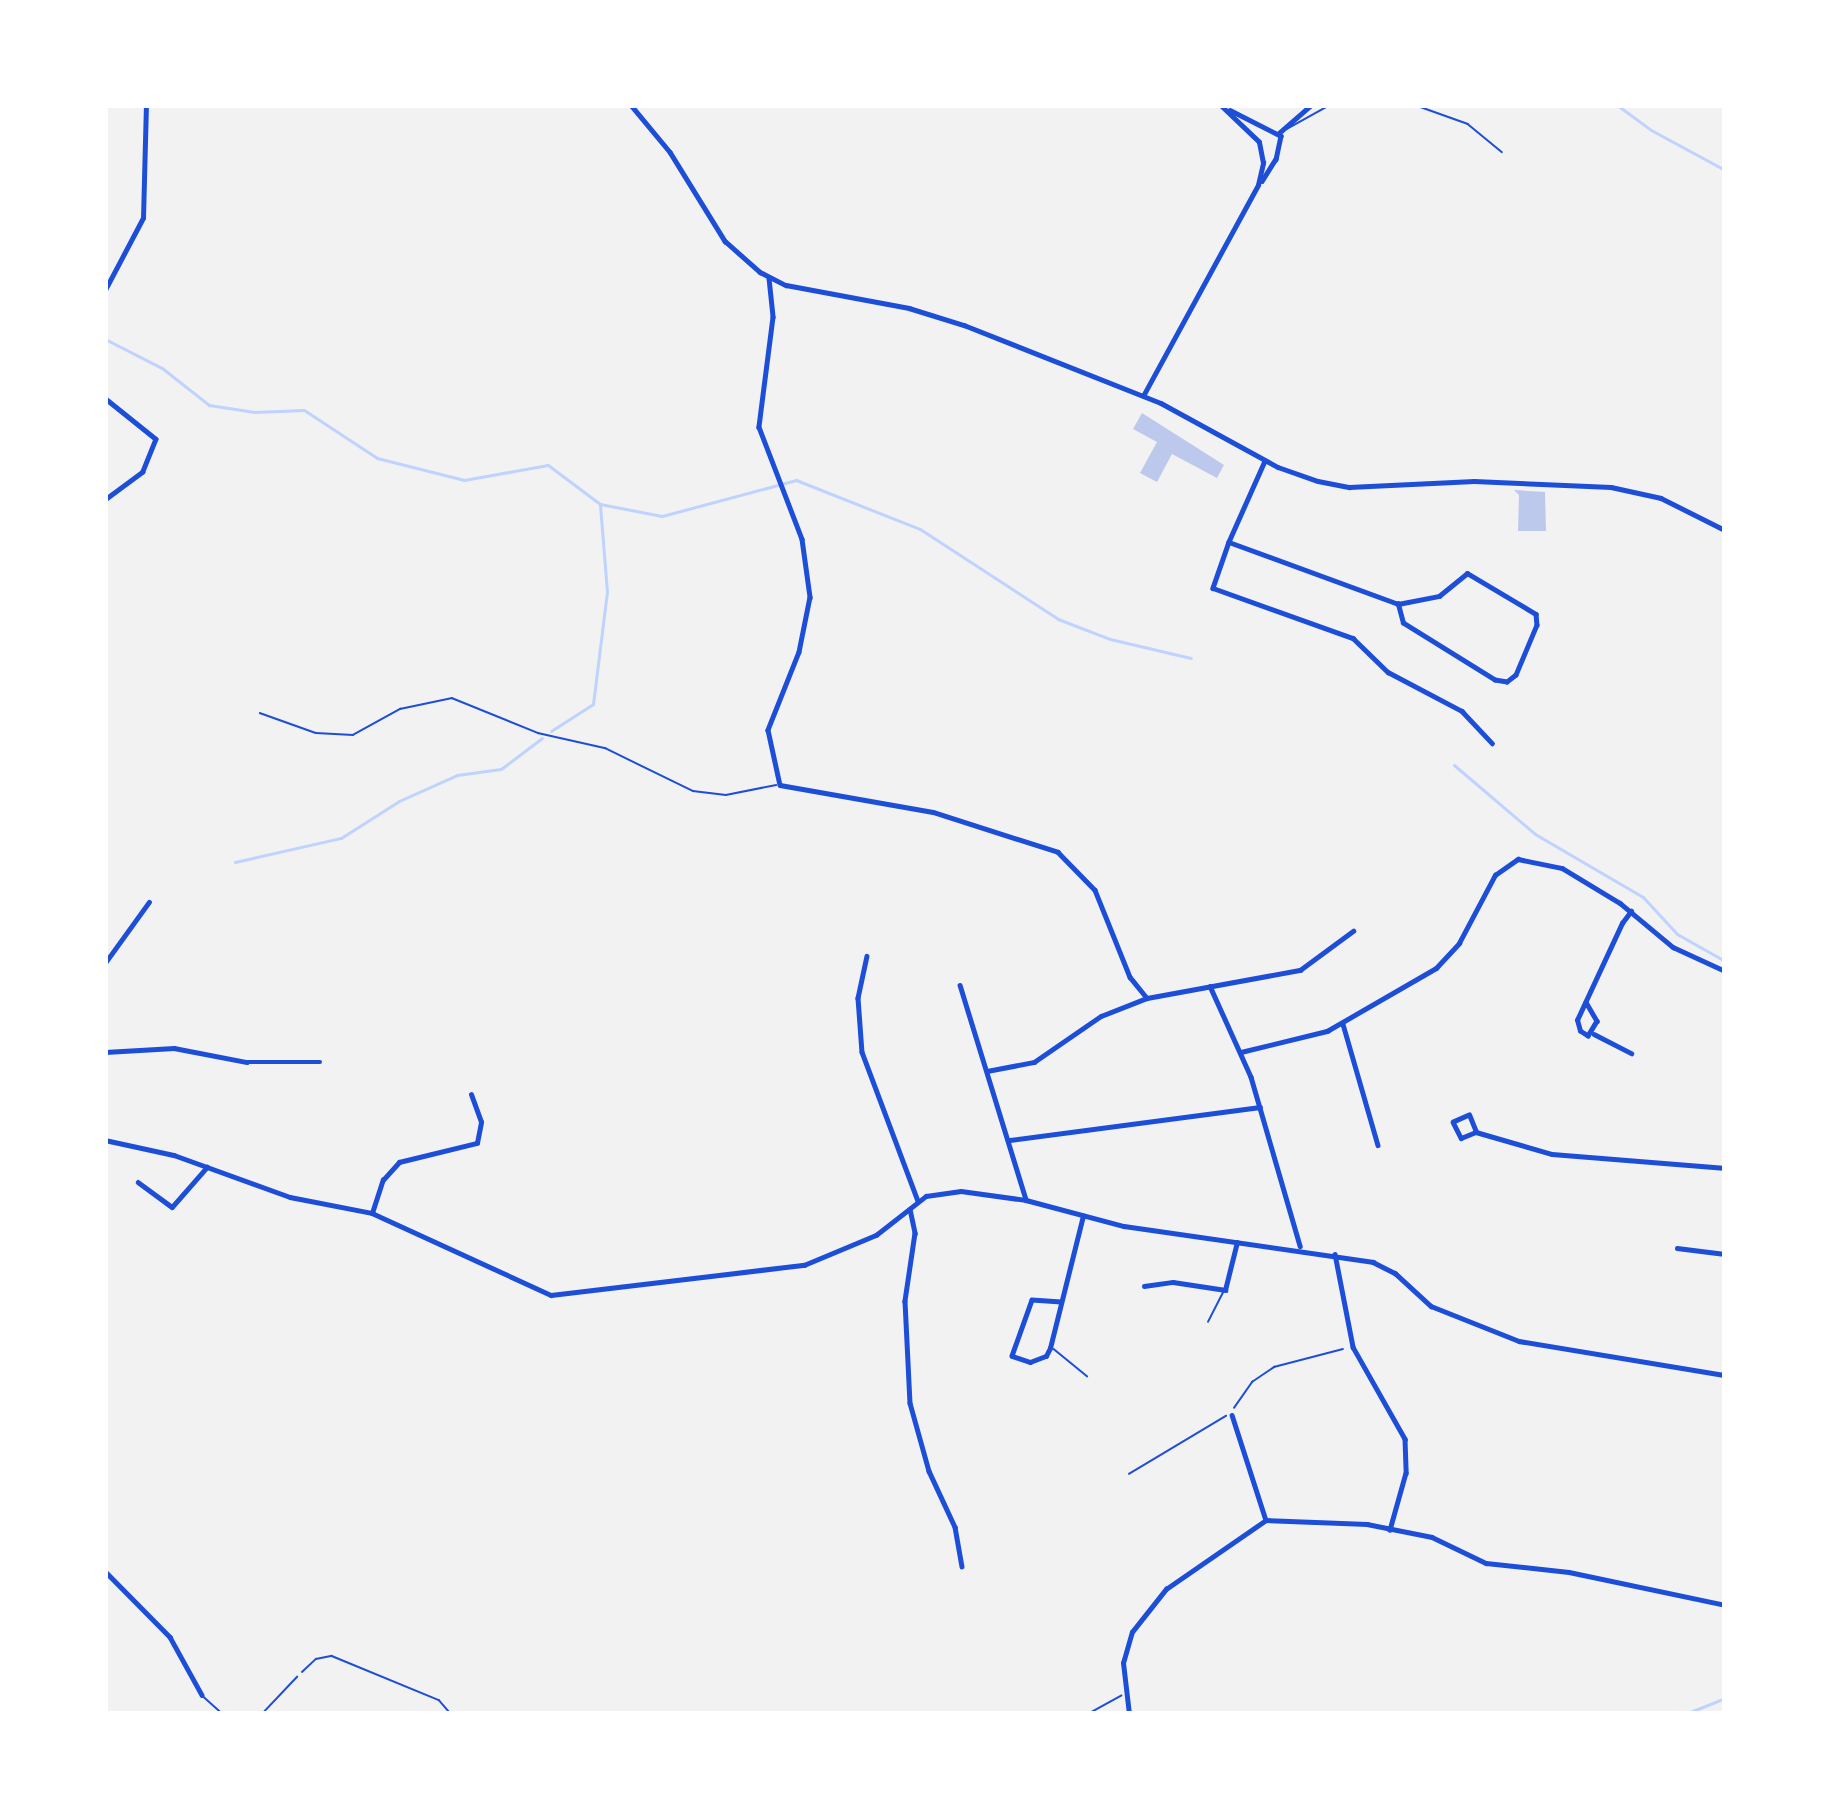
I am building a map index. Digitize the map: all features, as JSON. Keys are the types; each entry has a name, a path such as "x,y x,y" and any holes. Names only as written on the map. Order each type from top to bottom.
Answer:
{"street":[{"path":"105,290 143,218 146,105"},
{"path":"631,105 670,152 725,241 769,278 815,293 926,312 1143,396 1265,461 1349,487 1474,481 1611,487 1676,504 1725,530"},
{"path":"1143,396 1276,159 1279,134 1311,105"},
{"path":"1221,106 1279,134"},
{"path":"1221,106 1259,142 1258,185"},
{"path":"769,278 772,332 758,428 802,539 810,597 799,652 767,730 780,785 933,812 1058,852 1095,890 1130,977 1147,998"},
{"path":"105,398 156,439 142,472 105,500"},
{"path":"1265,461 1213,588 1353,638 1388,672 1462,711 1492,742"},
{"path":"1229,542 1398,604 1439,596 1469,573 1530,606 1537,625 1516,674 1507,682 1412,631 1403,623 1398,604"},
{"path":"1241,1052 1307,1038 1342,1023 1449,956 1495,874 1510,862 1547,862 1630,911 1679,951 1725,971"},
{"path":"105,963 148,902"},
{"path":"1630,911 1576,1025 1583,1034 1594,1034 1631,1053"},
{"path":"987,1071 1034,1062 1101,1016 1147,998 1300,970 1352,932"},
{"path":"867,956 858,998 862,1052 918,1201"},
{"path":"960,985 1026,1200"},
{"path":"1210,986 1260,1107 1300,1248"},
{"path":"1586,1002 1597,1022 1594,1034"},
{"path":"1342,1023 1378,1145"},
{"path":"105,1052 174,1048 247,1062 320,1062"},
{"path":"372,1213 383,1180 399,1162 477,1143 481,1122 471,1095"},
{"path":"1010,1140 1260,1107"},
{"path":"1476,1132 1469,1115 1453,1122 1461,1138 1476,1132 1552,1154 1725,1163"},
{"path":"105,1140 206,1166 290,1198 372,1213 551,1295 804,1265 864,1242 918,1201 961,1191 1026,1200 1083,1216 1335,1254 1386,1267 1431,1306 1519,1341 1725,1375"},
{"path":"138,1183 172,1207 206,1166"},
{"path":"910,1209 915,1233 905,1301 906,1361 920,1448 955,1527 962,1566"},
{"path":"1061,1302 1032,1300 1012,1356 1041,1362 1050,1348 1083,1216"},
{"path":"1144,1286 1173,1282 1225,1289 1238,1242"},
{"path":"1677,1248 1725,1254"},
{"path":"1335,1254 1353,1347 1405,1438 1406,1473 1390,1530"},
{"path":"1232,1415 1266,1520"},
{"path":"1129,1714 1125,1646 1162,1593 1266,1520 1432,1537 1486,1563 1569,1572 1725,1605"},
{"path":"105,1571 170,1636 202,1694"}],"lane":[{"path":"1279,134 1330,105"},
{"path":"1415,105 1461,121 1502,152"},
{"path":"260,713 316,734 353,735 400,709 452,698 538,733 605,748 655,776 704,794 780,785"},
{"path":"1208,1322 1225,1289"},
{"path":"1050,1348 1087,1376"},
{"path":"262,1714 298,1677"},
{"path":"202,1694 224,1714"},
{"path":"1088,1714 1107,1699 1125,1695"}],"path":[{"path":"1130,1474 1232,1415 1243,1394 1263,1373 1353,1347"},
{"path":"298,1677 316,1659 332,1656 439,1700 452,1714"}],"building":[{"path":"1142,413 1224,465 1217,478 1172,454 1157,482 1140,473 1157,442 1133,429"},
{"path":"1514,490 1545,492 1546,531 1518,531 1519,495"}],"waterway":[{"path":"1617,105 1651,130 1725,170"},
{"path":"105,339 162,368 209,405 254,412 304,410 377,458 464,480 548,465 600,504 662,516 796,480 920,529 1058,619 1110,639 1191,658"},
{"path":"551,731 593,704 607,592 600,505"},
{"path":"235,862 341,838 399,801 457,775 501,769 542,738"},
{"path":"1454,765 1535,834 1643,897 1677,934 1725,961"},
{"path":"1685,1714 1725,1698"}]}
